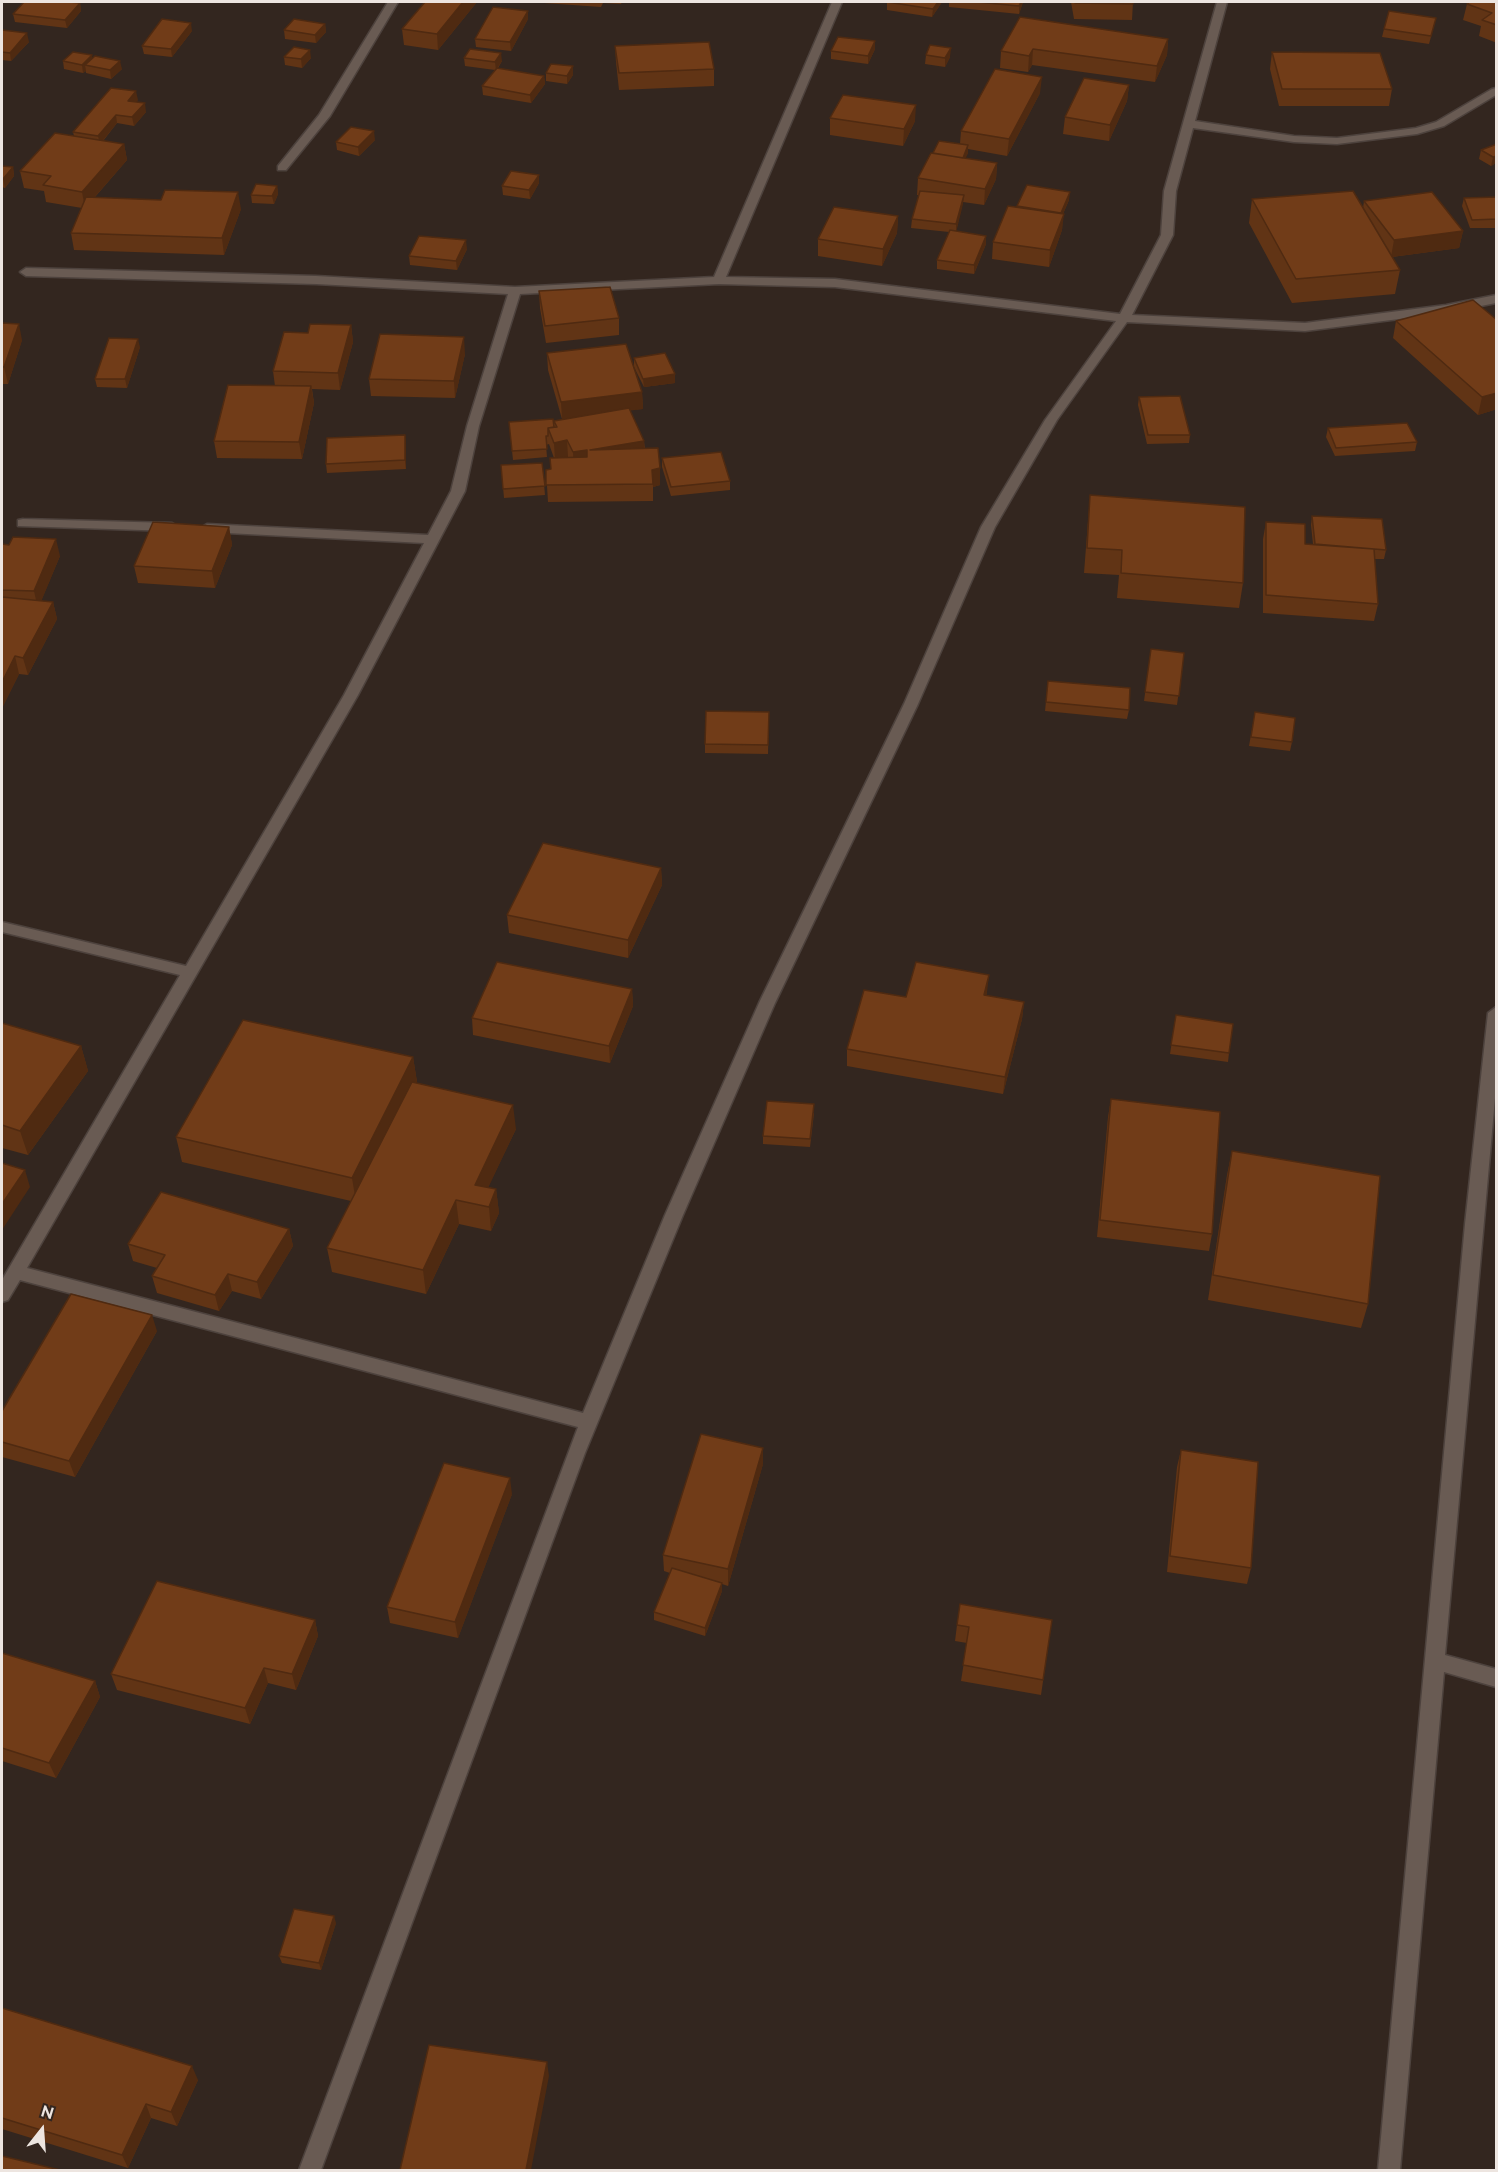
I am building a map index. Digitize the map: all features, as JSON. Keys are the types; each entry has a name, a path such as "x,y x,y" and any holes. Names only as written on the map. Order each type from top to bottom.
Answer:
{"street":[{"path":"282,168 324,116 393,2"},
{"path":"719,280 837,2"},
{"path":"310,2170 589,1422 674,1215 767,1003 911,704 988,527 1051,420 1124,318 1167,235 1170,191 1191,124 1222,2"},
{"path":"1191,124 1294,138 1337,141 1417,131 1440,124 1497,91"},
{"path":"26,272 316,280 515,291 719,280 879,286 935,297 1124,318 1305,327 1446,309 1497,299"},
{"path":"2,1295 351,695 458,491 473,426 515,291"},
{"path":"23,523 262,530 433,539"},
{"path":"2,927 189,972"},
{"path":"1389,2170 1474,1224 1497,1013"},
{"path":"15,1272 589,1422"},
{"path":"1435,1661 1497,1678"}],"building":[{"path":"24,2 80,3 65,20 13,14"},
{"path":"425,2 463,2 437,34 402,29"},
{"path":"887,2 938,2 933,9"},
{"path":"977,2 1021,2 1019,6"},
{"path":"1133,2 1133,4 1075,3"},
{"path":"1497,2 1497,25 1482,20 1492,13 1467,4"},
{"path":"493,7 528,11 510,42 475,39"},
{"path":"1389,11 1436,18 1431,36 1384,29"},
{"path":"1020,17 1168,39 1157,66 1033,49 1029,56 1001,51"},
{"path":"162,19 191,23 171,49 142,46"},
{"path":"294,19 325,24 315,35 284,30"},
{"path":"2,30 27,33 10,53 2,52"},
{"path":"838,37 875,41 868,56 831,51"},
{"path":"709,42 714,69 619,73 615,46"},
{"path":"930,45 951,48 945,58 926,55"},
{"path":"294,47 310,50 301,59 284,57"},
{"path":"470,49 501,53 495,62 464,58"},
{"path":"73,52 92,55 82,65 63,61"},
{"path":"1272,52 1380,53 1392,89 1282,89"},
{"path":"95,56 120,61 110,70 85,65"},
{"path":"551,64 573,66 567,76 546,73"},
{"path":"497,68 544,76 530,95 482,86"},
{"path":"995,69 1042,77 1009,139 961,131"},
{"path":"1084,78 1129,85 1110,125 1065,117"},
{"path":"111,88 136,91 128,101 145,103 132,117 116,115 98,136 73,132"},
{"path":"843,95 916,105 904,129 830,118"},
{"path":"351,127 374,131 358,147 336,142"},
{"path":"55,133 124,144 82,192 43,185 51,176 20,171"},
{"path":"939,141 968,145 963,158 933,153"},
{"path":"1497,144 1497,156 1493,157 1481,150"},
{"path":"931,153 997,163 985,189 918,178"},
{"path":"2,166 13,167 3,179 2,179"},
{"path":"511,171 539,175 529,190 502,186"},
{"path":"256,184 277,186 272,196 251,195"},
{"path":"1027,185 1070,192 1061,213 1017,206"},
{"path":"165,190 238,192 222,238 71,233 86,197 161,200"},
{"path":"920,191 964,195 956,224 912,219"},
{"path":"1353,191 1400,270 1296,279 1252,199"},
{"path":"1432,192 1463,231 1394,240 1364,201"},
{"path":"1497,197 1497,219 1472,220 1464,198"},
{"path":"1008,206 1064,214 1050,250 993,242"},
{"path":"834,207 898,216 883,249 818,239"},
{"path":"950,230 986,236 974,265 937,260"},
{"path":"419,236 466,240 456,261 409,256"},
{"path":"610,287 619,318 545,326 539,291"},
{"path":"1473,300 1497,320 1497,393 1482,397 1396,321"},
{"path":"2,323 19,324 4,367 2,367"},
{"path":"310,324 351,325 338,373 273,371 284,332 308,333"},
{"path":"380,334 464,337 454,381 369,379"},
{"path":"109,338 138,339 125,379 95,379"},
{"path":"626,344 642,392 561,402 547,353"},
{"path":"665,353 675,374 643,379 634,358"},
{"path":"228,385 311,386 299,442 214,441"},
{"path":"1180,396 1190,435 1148,435 1139,397"},
{"path":"629,408 644,441 590,450 658,448 660,468 652,470 653,484 546,485 546,470 551,469 550,458 587,457 587,450 573,452 567,440 554,443 548,428 557,427 554,421"},
{"path":"553,419 554,427 548,428 548,436 546,436 547,449 512,451 509,422"},
{"path":"1407,423 1417,442 1336,448 1328,428"},
{"path":"405,435 405,460 326,464 327,438"},
{"path":"721,452 730,481 671,487 662,458"},
{"path":"542,463 545,486 503,489 501,465"},
{"path":"1090,495 1245,507 1243,583 1121,573 1122,550 1087,548"},
{"path":"1312,516 1382,519 1386,550 1315,544"},
{"path":"153,522 229,527 212,571 134,566"},
{"path":"1266,522 1305,524 1305,544 1374,549 1378,604 1266,595"},
{"path":"13,537 56,539 34,591 2,590 2,544 9,545"},
{"path":"2,597 53,602 23,658 15,656 2,682"},
{"path":"1151,649 1184,653 1179,696 1145,692"},
{"path":"1048,681 1130,688 1129,710 1046,702"},
{"path":"706,711 769,712 768,745 705,744"},
{"path":"1255,712 1295,718 1292,742 1251,737"},
{"path":"543,843 661,868 628,940 507,915"},
{"path":"497,962 632,989 609,1046 472,1018"},
{"path":"916,962 989,975 984,995 1024,1002 1005,1077 847,1049 864,990 906,997"},
{"path":"1176,1015 1233,1024 1229,1053 1171,1045"},
{"path":"243,1020 413,1057 352,1178 176,1137"},
{"path":"2,1023 81,1046 20,1131 2,1125"},
{"path":"412,1082 513,1105 475,1185 496,1189 489,1207 456,1200 423,1270 327,1248"},
{"path":"1111,1099 1220,1112 1212,1234 1100,1220"},
{"path":"767,1101 814,1104 810,1139 763,1136"},
{"path":"1232,1151 1380,1176 1368,1304 1213,1275"},
{"path":"2,1163 25,1170 2,1204"},
{"path":"161,1192 289,1229 257,1282 228,1274 215,1295 152,1276 165,1255 128,1244"},
{"path":"71,1294 152,1315 69,1461 2,1442 2,1411"},
{"path":"701,1434 763,1448 728,1569 663,1555"},
{"path":"1181,1450 1258,1462 1251,1568 1170,1556"},
{"path":"444,1463 510,1478 455,1622 387,1607"},
{"path":"672,1568 722,1583 705,1628 654,1612"},
{"path":"157,1581 315,1620 292,1674 264,1668 245,1708 111,1674"},
{"path":"960,1604 1052,1620 1043,1680 963,1665 969,1627 957,1625"},
{"path":"2,1653 95,1681 49,1763 2,1748"},
{"path":"294,1909 334,1916 319,1963 279,1956"},
{"path":"2,2008 192,2066 171,2112 146,2104 122,2155 2,2118"},
{"path":"429,2045 547,2062 526,2170 400,2170"},
{"path":"2,2156 60,2170 2,2170"}]}
